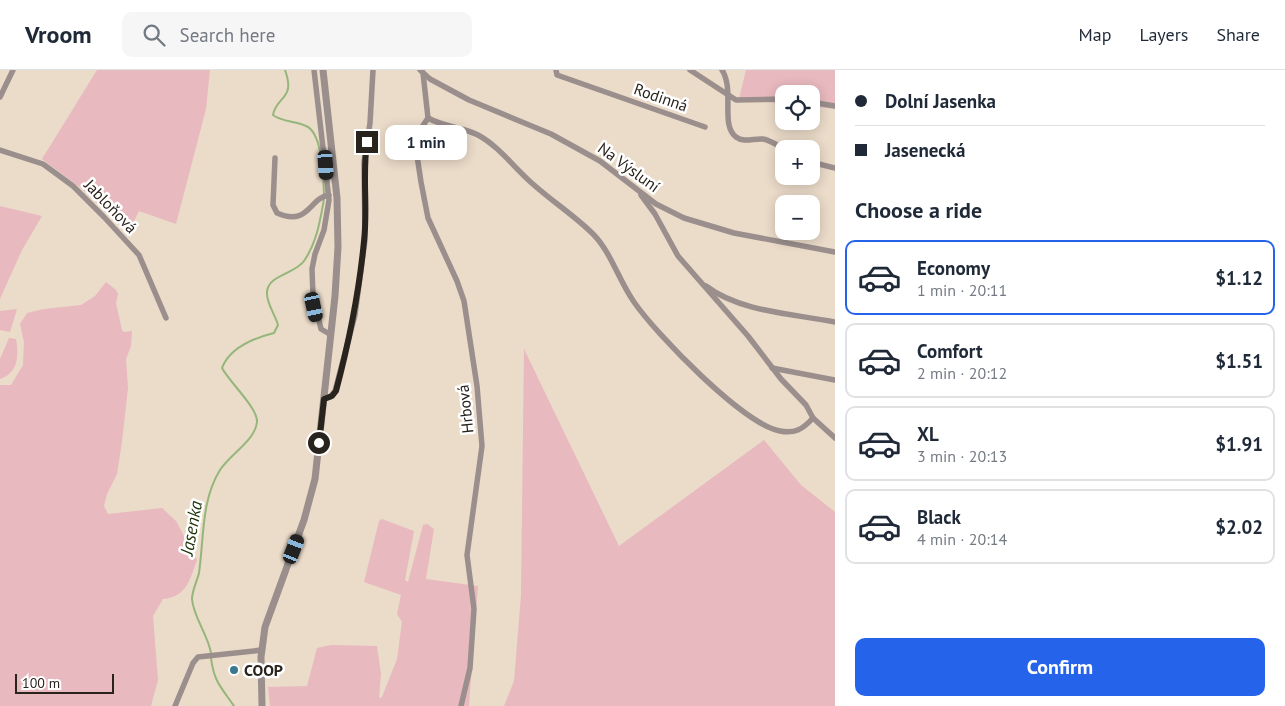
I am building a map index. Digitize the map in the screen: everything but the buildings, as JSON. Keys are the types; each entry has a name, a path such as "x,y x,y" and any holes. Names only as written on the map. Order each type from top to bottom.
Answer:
{"street":[{"path":"0,98 13,70"},
{"path":"314,70 325,196 324,230 313,259 312,283 314,307 319,325 323,331 331,335"},
{"path":"262,706 262,650 268,616 308,506 316,471 331,335 337,271 337,198 323,70"},
{"path":"324,399 332,396 336,391 355,315 365,240 364,162 370,123 373,70"},
{"name":"Rodinná","path":"556,70 557,75 705,127"},
{"path":"690,70 736,100 775,100"},
{"path":"722,70 729,84 728,119 730,129 736,137 743,140 766,139 775,144"},
{"path":"421,71 428,118 439,124 464,129 493,145 533,184 594,234 633,301 661,334 726,399 745,414 779,431 800,430 813,418"},
{"name":"Na Výsluní","path":"421,71 469,100 552,134 600,161 656,204 700,224 835,252"},
{"path":"820,104 835,106"},
{"name":"Hrbová","path":"428,118 422,127 416,149 421,182 428,218 458,282 464,301 477,386 482,446 467,555 474,609 470,668 461,706"},
{"name":"Jabloňová","path":"0,150 43,164 72,186 121,234 139,255 166,318"},
{"path":"275,158 273,205 275,212 287,216 299,215 310,209 325,196"},
{"path":"820,164 835,168"},
{"path":"640,193 655,214 678,256 695,278 748,336 772,368 806,405 813,418 835,438"},
{"path":"695,278 715,293 738,304 835,322"},
{"path":"772,368 835,380"},
{"path":"175,706 192,663 198,657 262,650"}],"shaded area":[{"path":"97,70 210,70 206,109 176,224 139,211 130,229 125,230 81,188 42,159"},
{"path":"746,70 835,70 835,109 820,107 820,85 775,85 775,103 739,99"},
{"path":"0,206 42,216 22,250 0,299"},
{"path":"106,282 118,294 116,303 122,330 124,332 132,331 131,346 126,359 128,388 117,474 107,494 104,506 108,514 162,508 176,521 197,560 186,586 177,595 163,599 153,616 158,680 151,706 0,706 0,385 11,385 23,365 24,342 20,324 27,313 81,305 95,296"},
{"path":"17,309 10,332 0,330 0,311"},
{"path":"9,338 16,339 16,363 11,373 0,379 0,359"},
{"path":"524,349 619,546 764,440 801,485 835,512 835,706 504,706 514,681 521,595"},
{"path":"382,519 414,531 405,580 408,582 423,525 427,524 434,529 426,579 478,586 469,706 270,706 268,687 307,686 317,648 331,645 377,646 381,674 379,698 382,697 397,659 402,622 397,614 401,595 364,582 379,521"}],"waterway":[{"name":"Jasenka","path":"285,70 288,80 287,92 273,115 280,119 306,126 312,130 319,146 324,194"},
{"name":"Jasenka","path":"211,653 192,599 199,573 206,507 209,494 220,470 252,435 257,422 253,410 222,368 231,354 243,344 274,333 278,325 268,300 267,292 269,286 277,278 295,269 304,261 315,239 324,199"},
{"name":"Jasenka","path":"211,658 216,679 234,706"}],"place":[{"name":"COOP","path":"234,670"}],"route":[{"path":"319,443 324,399 332,396 336,391 355,315 365,240 364,162 367,142"}]}
